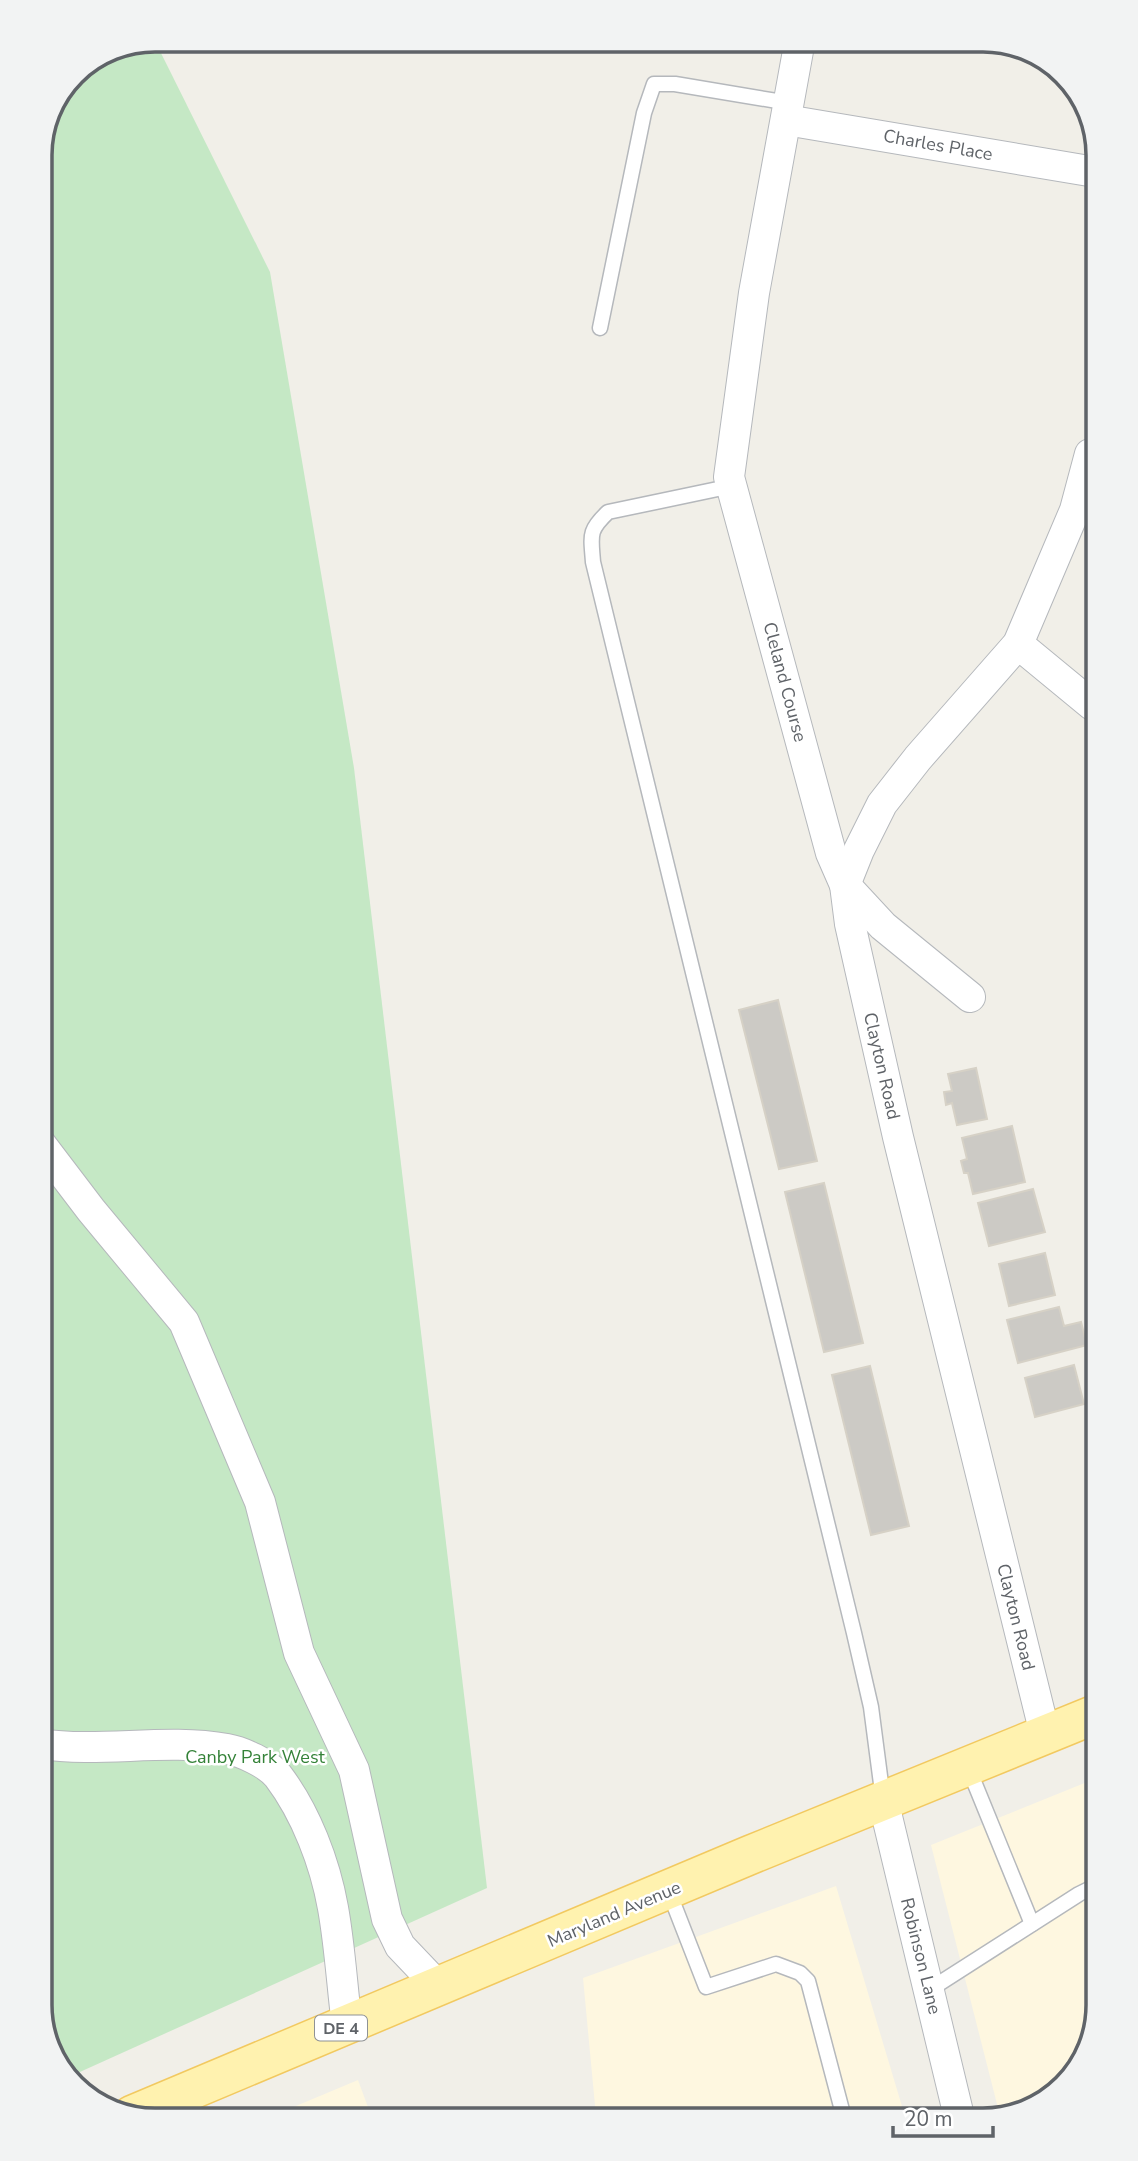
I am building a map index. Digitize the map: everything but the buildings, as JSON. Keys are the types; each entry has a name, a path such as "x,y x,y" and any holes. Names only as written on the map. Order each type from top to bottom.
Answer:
{"main road":[{"name":"Maryland Avenue","path":"149,2108 883,1800 1086,1718"}],"street":[{"path":"730,481 754,293 798,53"},
{"name":"Charles Place","path":"788,111 1086,170"},
{"name":"Clayton Road","path":"1045,1734 898,1137 850,924 845,885 882,804 918,758 1018,644 1075,510 1086,469"},
{"name":"Cleland Course","path":"730,481 831,853 845,885"},
{"path":"1018,644 1086,700"},
{"path":"845,885 883,926 970,997"},
{"path":"52,1160 90,1210 184,1322 260,1502 299,1653 354,1770 387,1919 400,1946 439,1987"},
{"path":"52,1746 65,1748 167,1745 228,1749 251,1757 276,1774 300,1812 321,1861 333,1907 347,2025"},
{"name":"Robinson Lane","path":"883,1800 957,2108"}],"lane":[{"name":"Charles Place","path":"600,328 644,113 654,84 675,84 788,111"},
{"path":"730,481 608,512 594,526 591,540 593,562 854,1633 871,1707 883,1800"},
{"path":"968,1766 1032,1924"},
{"path":"668,1890 706,1987 776,1964 800,1973 808,1981 841,2108"},
{"path":"929,1990 1086,1892"}],"shaded area":[{"path":"1086,1782 1084,2025 1075,2051 1060,2073 1034,2095 1022,2101 998,2107 931,1845"},
{"path":"836,1886 903,2108 595,2108 583,1978"},
{"path":"358,2080 368,2108 291,2108"}],"green space":[{"name":"Canby Park West","path":"160,52 270,272 354,768 487,1888 78,2073 60,2045 52,2005 53,149 60,116 83,83 116,60 136,54"}]}
